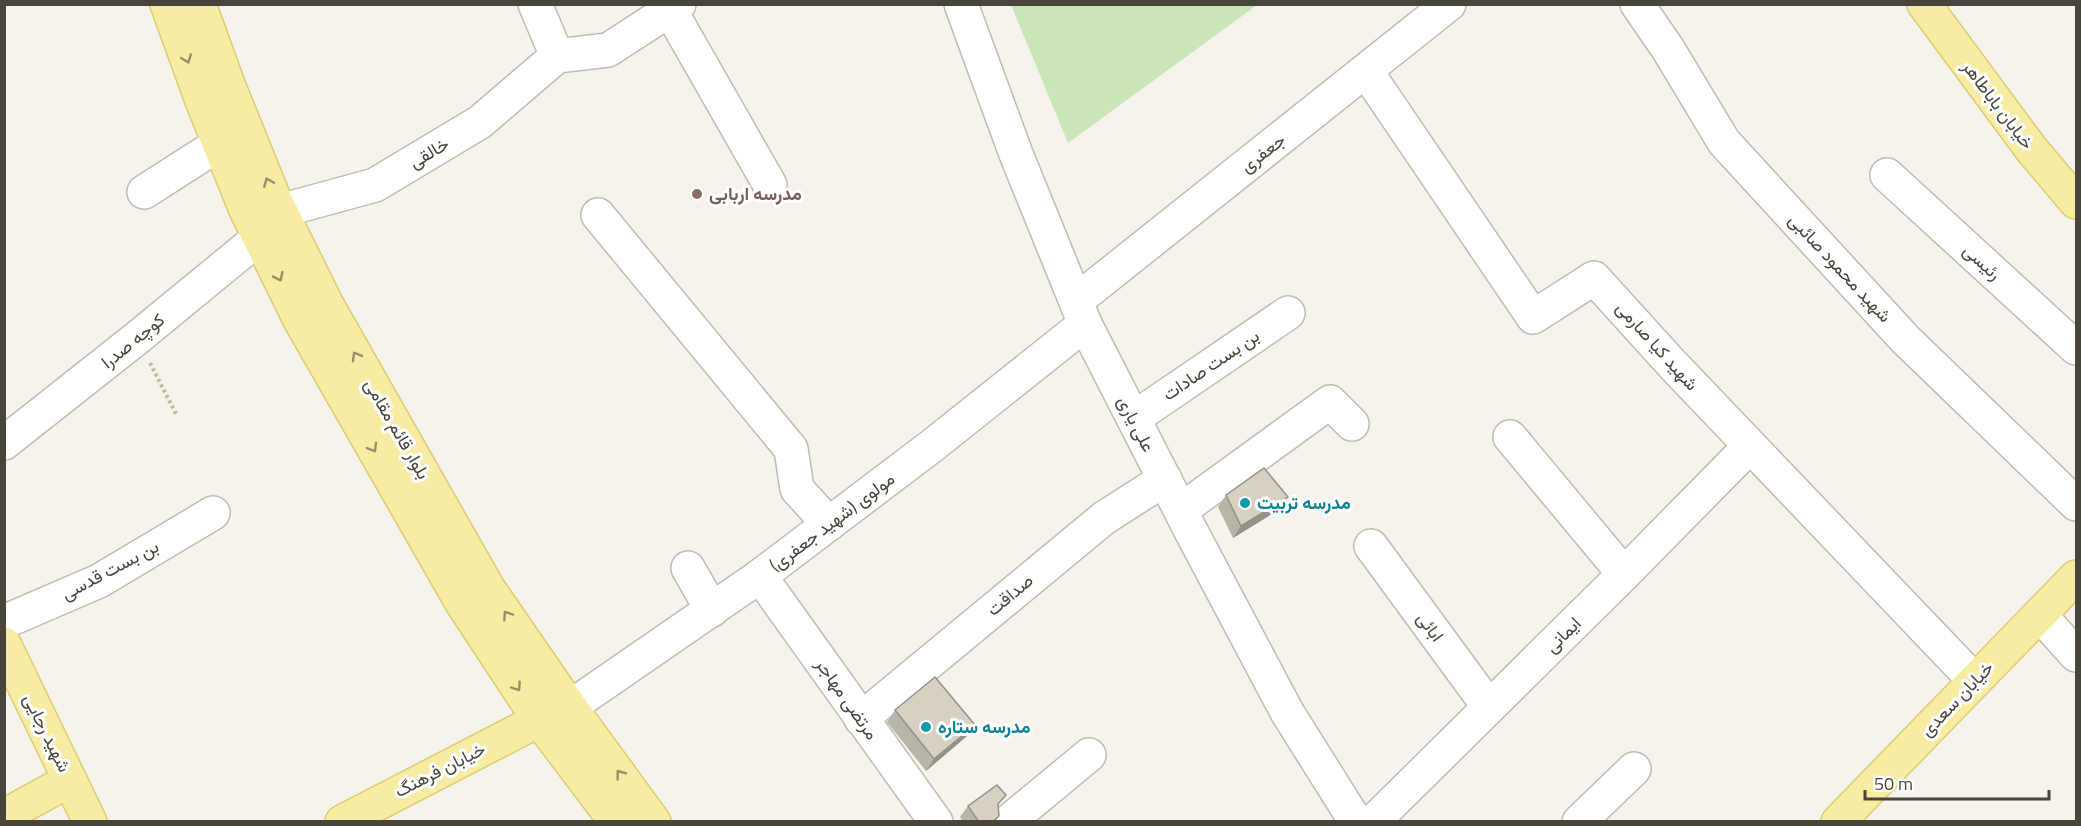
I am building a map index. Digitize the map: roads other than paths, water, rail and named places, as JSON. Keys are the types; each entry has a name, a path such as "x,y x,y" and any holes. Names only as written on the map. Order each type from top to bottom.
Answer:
{"main road":[{"name":"بلوار قائم مقامی","path":"167,4 280,211 327,305 488,588 570,707 654,822"},
{"name":"بلوار قائم مقامی","path":"199,4 215,92 219,144 246,210 300,320 462,603 539,720 616,822"},
{"name":"خیابان باباطاهر","path":"1924,4 2032,150 2076,202"},
{"name":"خیابان سعدی","path":"1838,822 2076,577"},
{"name":"شهید رجایی","path":"7,654 90,822"},
{"name":"خیابان فرهنگ","path":"342,822 539,720"},
{"path":"4,816 70,780"}],"street":[{"path":"535,4 557,56 608,50 675,7 770,185"},
{"name":"علی یاری","path":"961,4 1016,154 1081,313 1287,712 1356,822"},
{"name":"جعفری","path":"1081,313 1366,71 1449,4"},
{"name":"شهید محمود صائبی","path":"1637,4 1668,49 1724,142 1905,339 2076,504"},
{"name":"خالقی","path":"280,211 375,185 480,122 557,56"},
{"name":"شهید کیا صارمی","path":"1366,71 1533,316 1594,278 1673,365 1975,681"},
{"path":"144,192 219,144"},
{"name":"رئیسی","path":"1887,175 2076,348"},
{"path":"598,215 791,449 797,489 829,524"},
{"name":"کوچه صدرا","path":"4,443 260,237"},
{"name":"مولوی (شهید جعفری)","path":"570,707 712,610 829,524 1081,313"},
{"name":"بن بست صادات","path":"1134,418 1288,313"},
{"path":"1181,510 1330,402 1352,424"},
{"path":"1510,437 1624,574"},
{"name":"ایمانی","path":"1373,822 1750,446"},
{"name":"صداقت","path":"861,719 1104,518 1165,479"},
{"name":"بن بست قدسی","path":"4,622 99,581 213,513"},
{"name":"ابائی","path":"1371,546 1490,707"},
{"path":"688,568 712,610"},
{"name":"مرتضی مهاجر","path":"760,576 936,822"},
{"path":"2040,615 2076,655"},
{"path":"1008,822 1089,755"},
{"path":"1579,822 1634,769"}],"place":[{"name":"مدرسه اربابی","path":"697,194"},
{"name":"مدرسه تربیت","path":"1245,503"},
{"name":"مدرسه ستاره","path":"926,727"}]}
